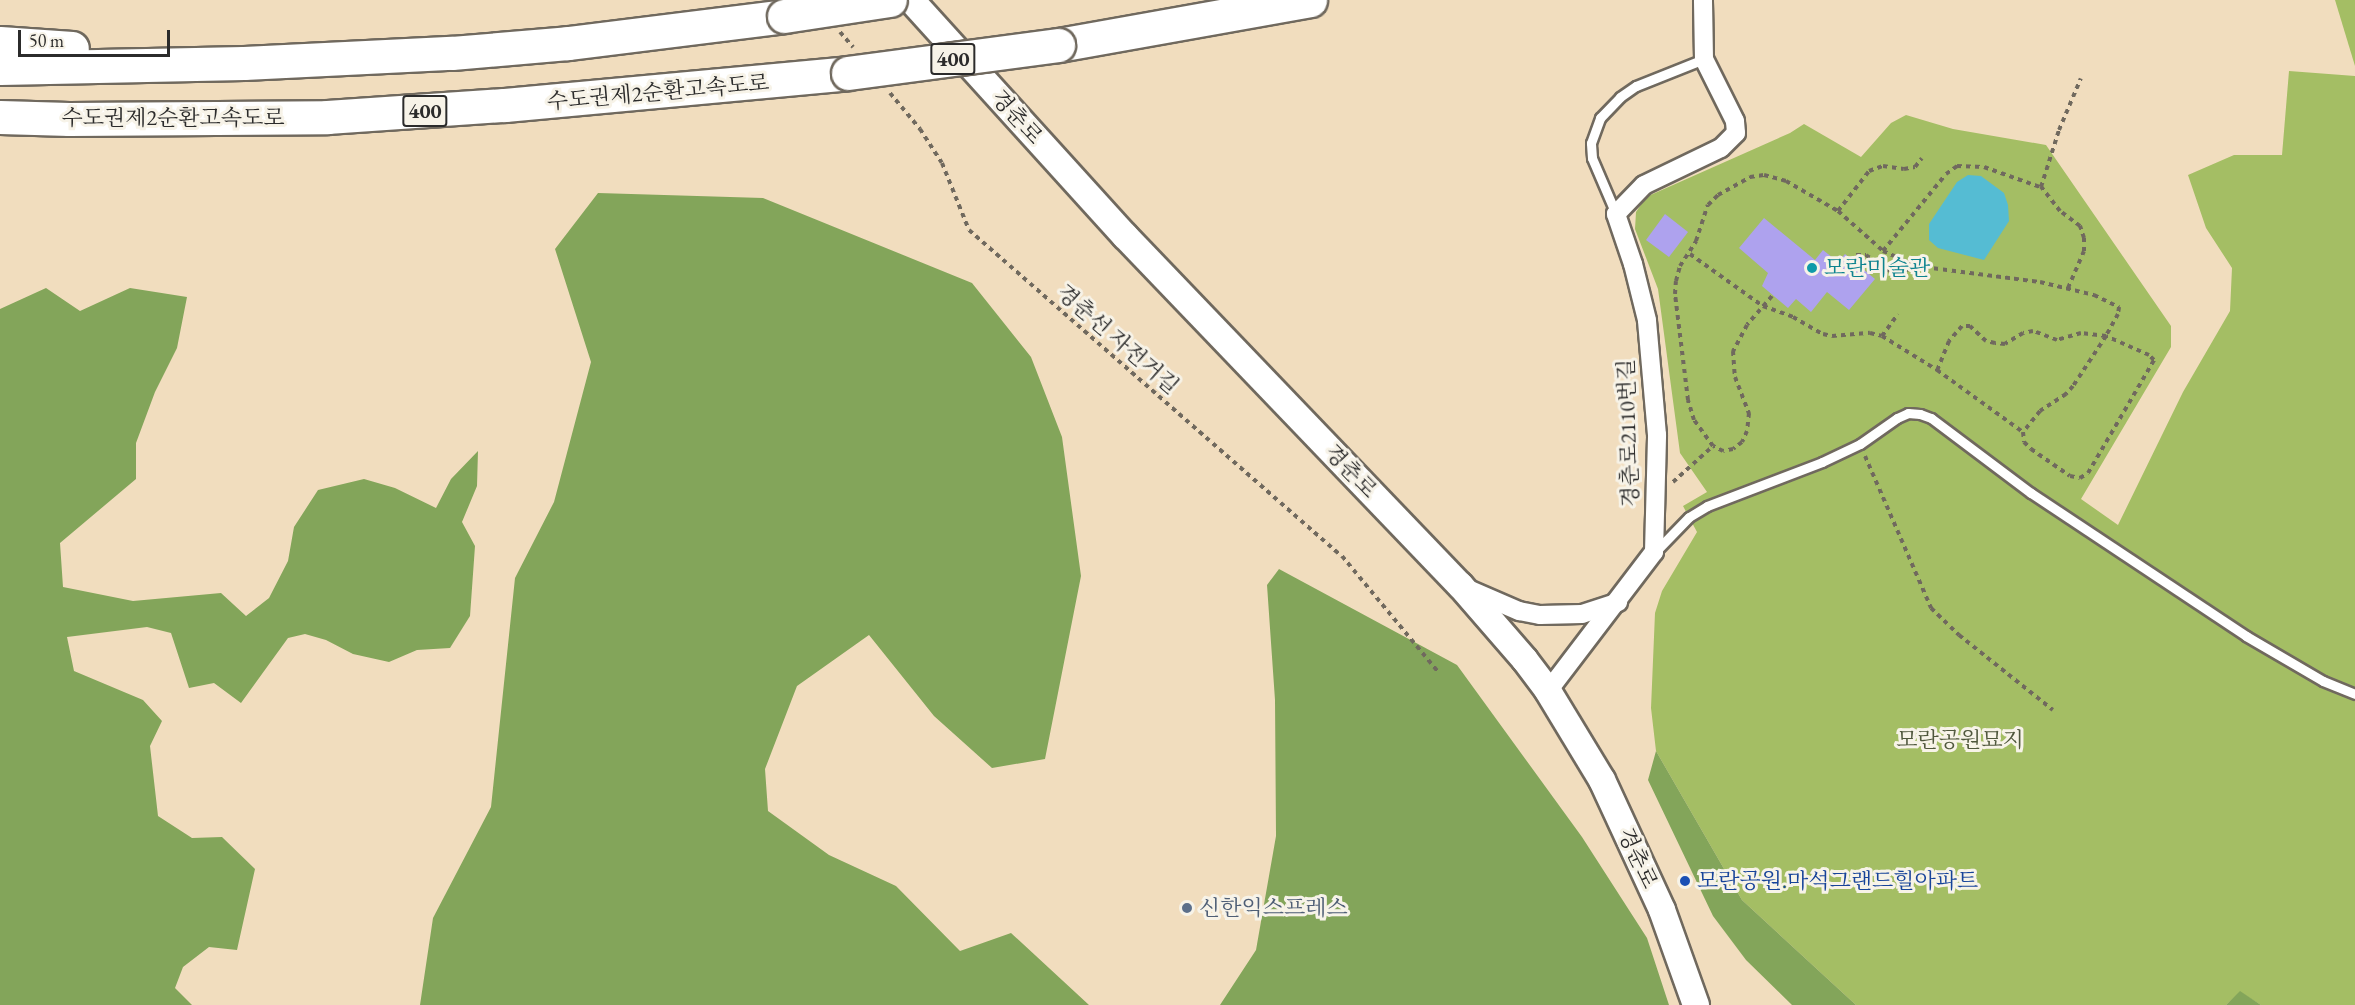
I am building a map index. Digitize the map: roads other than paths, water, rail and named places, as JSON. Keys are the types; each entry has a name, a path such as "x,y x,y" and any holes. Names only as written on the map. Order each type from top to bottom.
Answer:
{"highway":[{"path":"0,69 244,63 452,53 568,43 784,16 890,0"},
{"name":"수도권제2순환고속도로","path":"0,117 69,119 327,117 516,105 851,62 1058,45 1310,0"},
{"path":"0,43 184,55 244,63"},
{"path":"0,123 69,119"}],"street":[{"name":"경춘로","path":"911,0 1125,236 1460,585 1525,660 1548,691 1602,780 1662,910 1696,1005"},
{"path":"1616,214 1644,185 1721,148 1731,141 1736,133 1735,121 1704,59 1703,0"},
{"name":"경춘로2110번길","path":"1616,214 1633,264 1647,320 1656,402 1654,552"},
{"path":"1548,691 1654,552"},
{"path":"1460,585 1502,604 1540,615 1581,614 1618,602"}],"lane":[{"path":"1616,214 1592,158 1591,143 1600,118 1620,97 1636,86 1704,59"},
{"path":"1654,552 1677,528 1707,506 1822,462 1860,444 1908,413 1931,418 2031,493 2246,636 2323,681 2355,694"}],"water":[{"path":"1968,175 1981,176 2004,193 2008,205 2009,221 1984,260 1938,248 1929,240 1929,224 1957,182"}],"place":[{"name":"모란미술관","path":"1812,268"},
{"name":"모란공원.마석그랜드힐아파트","path":"1685,881"},
{"name":"신한익스프레스","path":"1187,908"}],"park label":[{"name":"모란공원묘지","path":"1960,740"}]}
